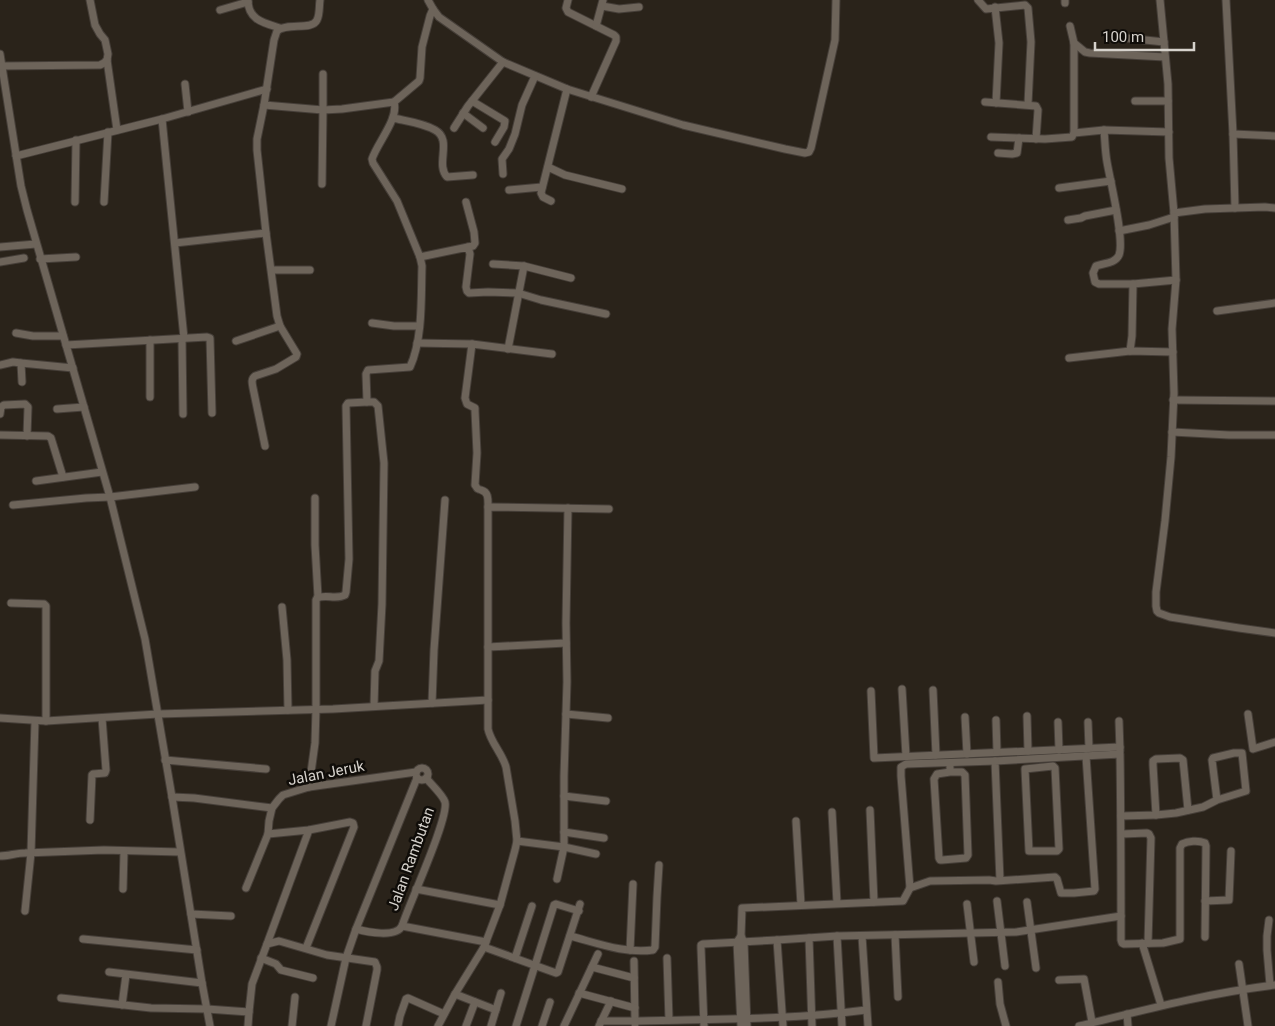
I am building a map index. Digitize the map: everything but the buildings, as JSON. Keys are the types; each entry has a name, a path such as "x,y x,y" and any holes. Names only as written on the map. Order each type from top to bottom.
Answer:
{"street":[{"path":"90,0 95,25 105,40 108,54 107,60 117,130"},
{"path":"265,446 252,382 253,378 276,369 296,357 297,354 280,326 277,316 266,234 257,139 277,31 284,26 311,25 316,23 319,18 320,0"},
{"path":"428,0 439,17 447,23 502,62 534,76 591,97 683,125 784,149 805,152 809,152 812,142 835,40 836,0"},
{"path":"568,0 566,8 568,12 616,37 616,41 591,97"},
{"path":"978,0 986,9 1025,4 1028,8 1030,42 1028,104"},
{"path":"1160,0 1168,101 1169,158 1174,215 1176,280 1172,329 1172,432 1156,600 1157,611 1170,617 1275,633"},
{"path":"1226,0 1235,208"},
{"path":"220,10 248,1 248,6 256,19 265,24 280,28"},
{"path":"596,26 602,3 618,9 638,7"},
{"path":"995,7 999,43 996,102"},
{"path":"264,105 323,110 394,102 420,78 422,47 433,9"},
{"path":"1070,26 1074,43 1074,134"},
{"path":"1126,38 1164,42"},
{"path":"1074,43 1090,54 1165,57"},
{"path":"0,54 21,186 40,258 110,497 145,639 210,1026"},
{"path":"2,66 100,65 107,60"},
{"path":"454,128 502,62"},
{"path":"322,184 323,74"},
{"path":"503,174 502,158 509,149 515,134 522,105 534,76"},
{"path":"186,84 188,112"},
{"path":"16,156 162,119 267,89"},
{"path":"551,201 541,194 542,187 567,89"},
{"path":"472,101 505,121 504,127 495,142"},
{"path":"1135,101 1168,101"},
{"path":"367,402 366,374 368,370 410,367 417,343 419,326 422,266 420,257 397,201 372,159 393,118 396,109 394,102"},
{"path":"985,102 1035,105 1037,107 1036,139"},
{"path":"464,113 483,128"},
{"path":"393,118 429,127 441,135 444,145 443,167 447,178 473,175"},
{"path":"162,119 183,338 183,414"},
{"path":"1104,130 1120,248 1118,257 1114,261 1096,266 1093,273 1095,282 1099,284 1133,284 1176,280"},
{"path":"991,137 1045,140 1072,137 1074,134 1104,130 1169,132"},
{"path":"104,202 108,132"},
{"path":"1233,134 1275,136"},
{"path":"998,153 1017,153 1019,138"},
{"path":"75,202 76,140"},
{"path":"548,167 565,175 622,189"},
{"path":"1059,188 1110,181"},
{"path":"509,190 542,187"},
{"path":"420,257 473,246 475,243 474,232 466,202"},
{"path":"1119,231 1149,225 1174,215 1205,209 1275,208"},
{"path":"1068,220 1116,210"},
{"path":"175,243 266,234"},
{"path":"0,247 36,244"},
{"path":"468,247 470,254 466,287 469,293 518,293 606,314"},
{"path":"40,258 76,257"},
{"path":"0,262 24,258"},
{"path":"493,264 524,266 571,278"},
{"path":"508,349 524,266"},
{"path":"272,270 310,270"},
{"path":"1130,351 1133,284"},
{"path":"1217,310 1275,302"},
{"path":"372,323 394,326 419,326"},
{"path":"236,341 280,326"},
{"path":"16,333 33,336 63,336"},
{"path":"66,345 210,338 212,413"},
{"path":"150,340 150,397"},
{"path":"417,343 472,344 552,354"},
{"path":"438,1026 485,944 500,905 517,842 506,767 488,729 487,493 477,489 475,485 477,452 475,408 465,401 472,344"},
{"path":"1069,358 1130,351 1173,352"},
{"path":"0,365 13,362 73,368"},
{"path":"21,363 22,382"},
{"path":"1173,400 1275,400"},
{"path":"318,597 341,597 346,592 348,542 346,406 348,403 374,402 378,406 384,463 382,604 379,661 375,671 374,706"},
{"path":"0,414 1,407 4,405 27,405 28,436"},
{"path":"57,408 84,407"},
{"path":"1172,432 1275,435"},
{"path":"0,436 48,436 51,438 63,478"},
{"path":"36,481 102,472"},
{"path":"13,505 110,497 195,487"},
{"path":"309,787 315,743 316,709 316,600 318,597 314,545 315,498"},
{"path":"432,703 445,500"},
{"path":"488,508 609,509"},
{"path":"557,879 564,847 568,508"},
{"path":"11,603 44,604 46,606 46,721"},
{"path":"282,607 287,660 288,710"},
{"path":"488,647 566,643"},
{"path":"902,689 906,756"},
{"path":"933,690 936,755"},
{"path":"871,691 874,758 1058,750 1088,752 1120,751"},
{"path":"0,718 46,721 158,714 316,709 488,700"},
{"path":"566,714 608,718"},
{"path":"1248,714 1253,749 1275,742"},
{"path":"1027,716 1028,751"},
{"path":"965,717 967,754"},
{"path":"90,820 92,775 105,772 106,770 102,718"},
{"path":"996,720 997,752"},
{"path":"1119,720 1122,943 1163,943 1180,939 1180,848 1185,842 1202,841 1205,842 1206,846 1205,936"},
{"path":"25,911 31,853 35,721"},
{"path":"1058,722 1058,750"},
{"path":"910,888 930,882 1055,877 1061,893 1094,891 1088,722"},
{"path":"744,1022 740,937 742,908 905,900 910,888 901,767 906,764 1040,759 1088,752"},
{"path":"1121,818 1176,813 1203,807 1217,800 1246,792 1242,753 1213,758 1217,800"},
{"path":"1156,815 1153,765 1153,761 1156,759 1180,758 1183,760 1188,810"},
{"path":"1040,759 1040,767"},
{"path":"165,760 266,769"},
{"path":"995,761 1000,880"},
{"path":"950,763 950,772"},
{"path":"1053,766 1055,768 1059,849 1057,851 1029,851 1025,771 1027,768 1040,767 1053,766"},
{"name":"Jalan Rambutan","path":"402,926 446,809 444,799 426,778 428,773 424,768 418,769 417,775"},
{"path":"950,772 962,772 965,775 968,855 966,858 940,860 934,779 937,774 950,772"},
{"path":"331,1026 346,958 417,775"},
{"name":"Jalan Jeruk","path":"272,808 283,795 309,787 417,775"},
{"path":"564,796 606,801"},
{"path":"172,797 272,808 268,834 246,888"},
{"path":"870,810 874,902"},
{"path":"832,812 837,903"},
{"path":"796,821 800,905"},
{"path":"268,834 353,823 354,827 306,948"},
{"path":"248,1026 252,984 309,830"},
{"path":"564,832 604,838"},
{"path":"1122,833 1150,834 1145,943 1161,1005"},
{"path":"517,842 564,847 596,854"},
{"path":"0,856 10,856 14,853 104,850 180,852"},
{"path":"124,851 124,889"},
{"path":"1205,901 1230,900 1231,851"},
{"path":"570,936 622,949 653,950 655,947 660,865"},
{"path":"630,950 633,884"},
{"path":"416,889 500,905"},
{"path":"997,901 1005,966"},
{"path":"1027,902 1036,968"},
{"path":"967,904 974,962"},
{"path":"356,929 380,933 397,932 402,926 485,944 515,958 534,965 554,974 558,972 580,908 554,905 534,965 516,1026"},
{"path":"515,958 532,906"},
{"path":"191,914 231,916"},
{"path":"704,1022 701,945 703,944 740,937 777,940 836,936 1000,933 1121,916"},
{"path":"1079,1026 1161,1005 1273,985 1267,950 1272,928 1269,920"},
{"path":"895,935 898,997"},
{"path":"836,936 842,1026"},
{"path":"862,936 868,1026"},
{"path":"809,938 812,1026"},
{"path":"84,939 197,950"},
{"path":"777,940 783,1026"},
{"path":"267,944 275,941 327,955 372,961 376,964 366,1026"},
{"path":"564,1026 598,954"},
{"path":"261,958 276,964 283,970 313,978"},
{"path":"667,958 669,1020"},
{"path":"634,961 635,1024"},
{"path":"1238,964 1248,1026"},
{"path":"592,967 634,978"},
{"path":"109,972 202,983"},
{"path":"122,1005 126,975"},
{"path":"1059,980 1084,979 1092,1022"},
{"path":"998,982 1000,1004 1006,1026"},
{"path":"490,1026 501,993"},
{"path":"579,993 635,1008"},
{"path":"455,994 496,1010"},
{"path":"292,1026 295,997"},
{"path":"61,998 152,1008 249,1012"},
{"path":"398,1026 402,1008 408,998 444,1014"},
{"path":"611,1001 600,1024 635,1024 669,1020 744,1022 782,1016 866,1010"},
{"path":"466,1026 475,1002"},
{"path":"542,1026 550,1002"},
{"path":"1127,1014 1128,1026"}]}
